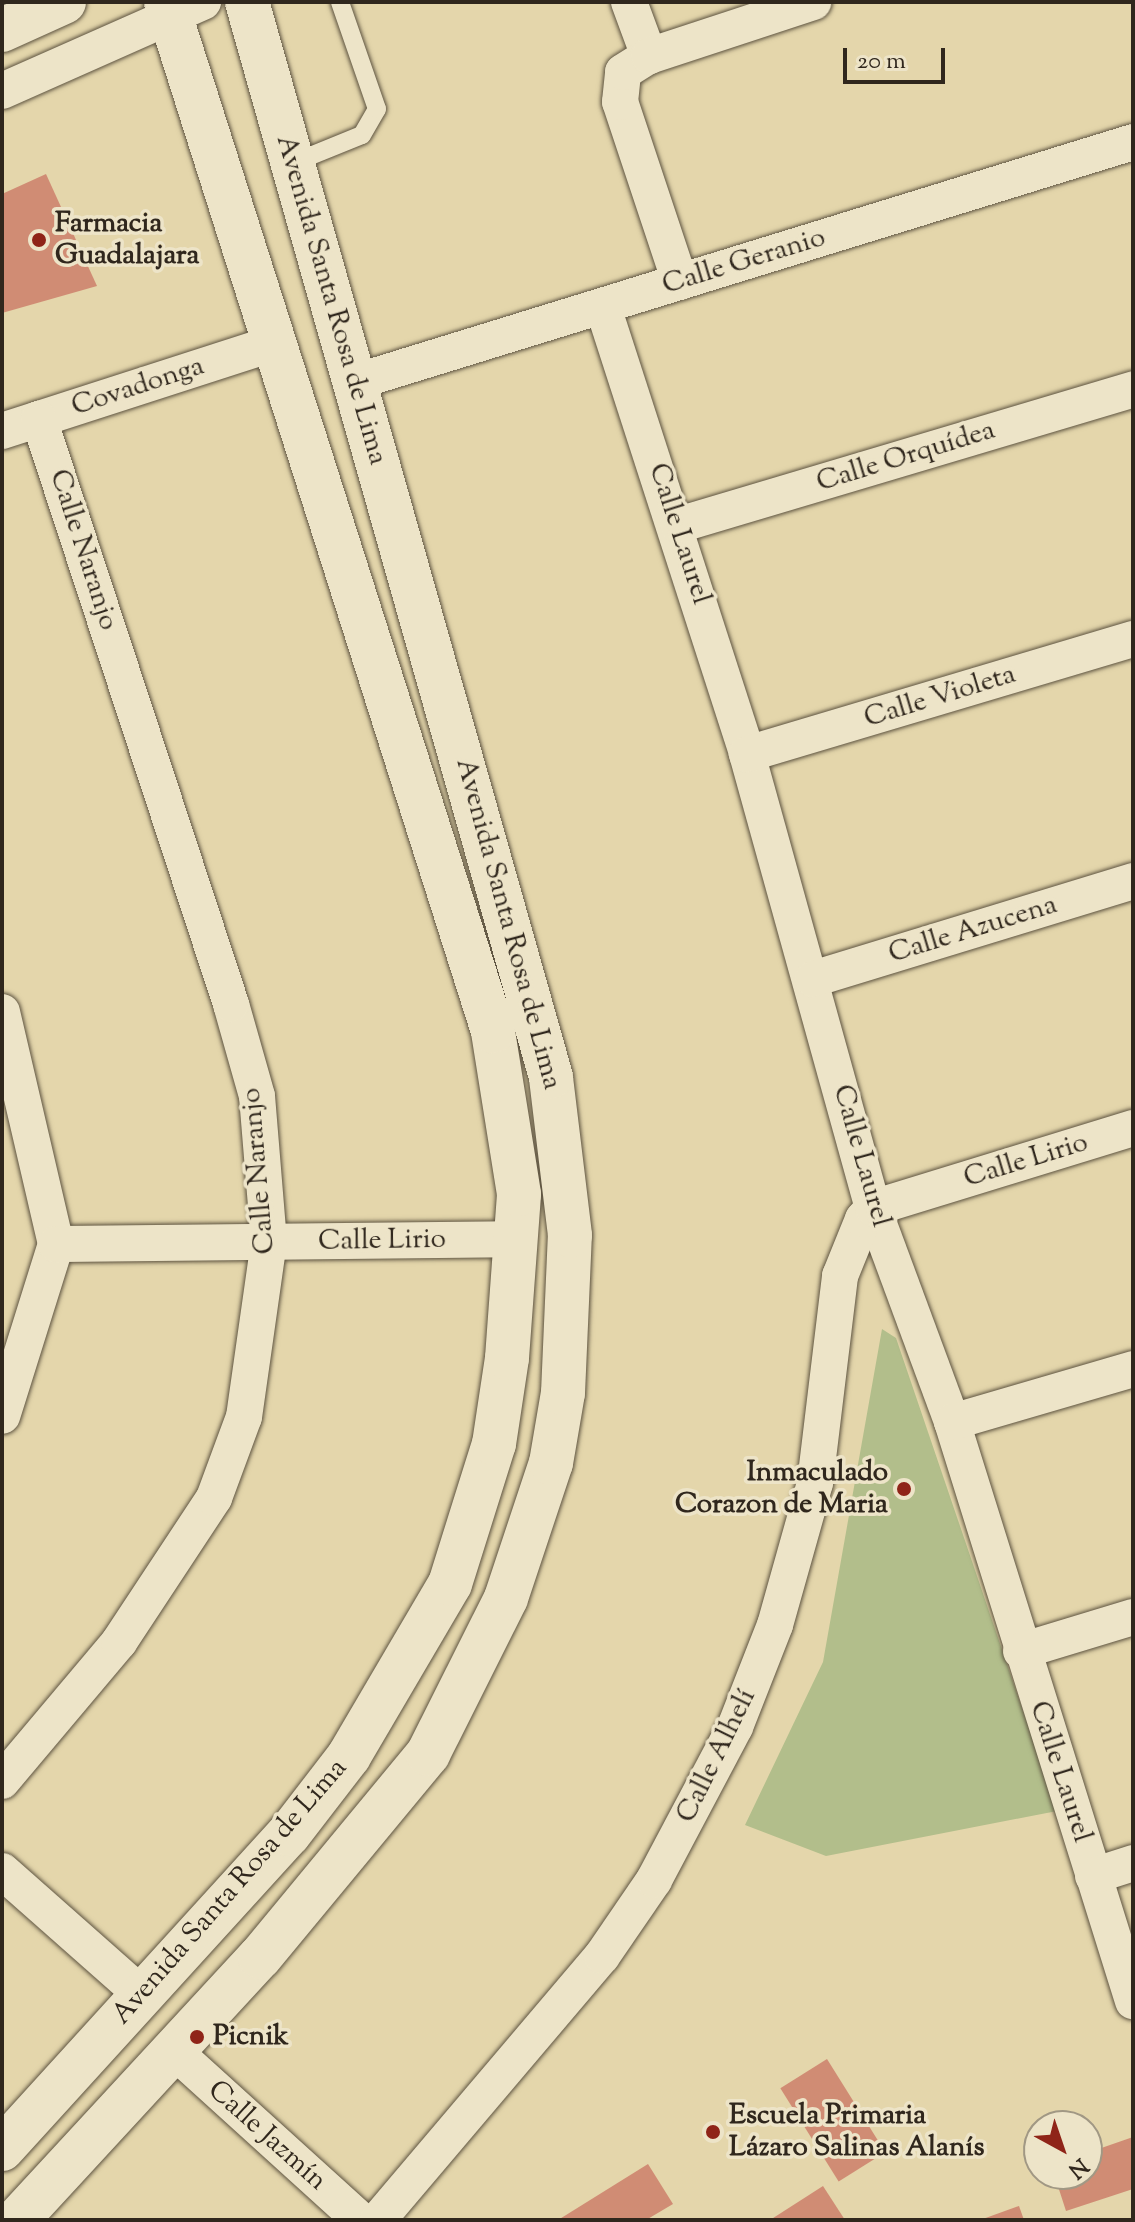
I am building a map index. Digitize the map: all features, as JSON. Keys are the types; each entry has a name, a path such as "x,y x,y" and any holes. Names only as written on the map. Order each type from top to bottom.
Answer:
{"street":[{"path":"2,30 64,2"},
{"name":"Avenida Santa Rosa de Lima","path":"17,2220 175,2052 428,1754 506,1598 551,1463 563,1393 570,1235 551,1077 355,382 290,164 247,2"},
{"path":"629,2 649,56"},
{"path":"680,282 620,102 623,72 649,56 813,2"},
{"path":"2,91 180,7"},
{"name":"Avenida Santa Rosa de Lima","path":"2,2149 142,1995 349,1756 450,1584 494,1444 515,1239 515,1142 493,1031 274,343 180,7"},
{"name":"Calle Geranio","path":"355,382 1133,142"},
{"name":"Calle Laurel","path":"603,307 678,525 747,754 813,979 873,1208 952,1422 1021,1651 1133,2001"},
{"name":"Covadonga","path":"2,431 274,343"},
{"name":"Calle Orquídea","path":"678,525 1133,389"},
{"name":"Calle Naranjo","path":"2,1781 119,1642 214,1498 244,1417 269,1242 257,1096 231,1004 39,419"},
{"name":"Calle Violeta","path":"747,754 1133,639"},
{"name":"Calle Azucena","path":"813,979 1133,881"},
{"path":"2,1012 15,1112 56,1244 15,1354 2,1416"},
{"name":"Calle Lirio","path":"873,1208 1133,1128"},
{"name":"Calle Alhelí","path":"378,2220 602,1956 654,1880 735,1727 775,1625 815,1483 848,1242 873,1208"},
{"name":"Calle Lirio","path":"56,1244 515,1239"},
{"path":"952,1422 1133,1369"},
{"path":"1021,1651 1133,1617"},
{"path":"1093,1876 1133,1863"},
{"path":"2,1871 142,1995"},
{"name":"Calle Jazmín","path":"175,2052 360,2220"}],"lane":[{"path":"290,164 362,135 377,109 340,2"}],"green space":[{"path":"882,1329 896,1338 1057,1811 826,1856 745,1825 823,1662"}],"building":[{"name":"Farmacia Guadalajara","path":"46,174 97,286 2,313 2,194"},
{"path":"827,2059 885,2152 839,2181 780,2088"},
{"path":"1133,2137 1133,2189 1066,2211 1059,2190 1103,2190 1103,2147"},
{"path":"648,2164 673,2204 646,2220 558,2220"},
{"path":"823,2186 845,2220 770,2220"},
{"path":"1019,2206 1024,2220 980,2220"}],"place":[{"name":"Farmacia Guadalajara","path":"39,240"},
{"name":"Inmaculado Corazon de Maria","path":"904,1489"},
{"name":"Picnik","path":"197,2037"},
{"name":"Escuela Primaria Lázaro Salinas Alanís","path":"713,2132"}]}
